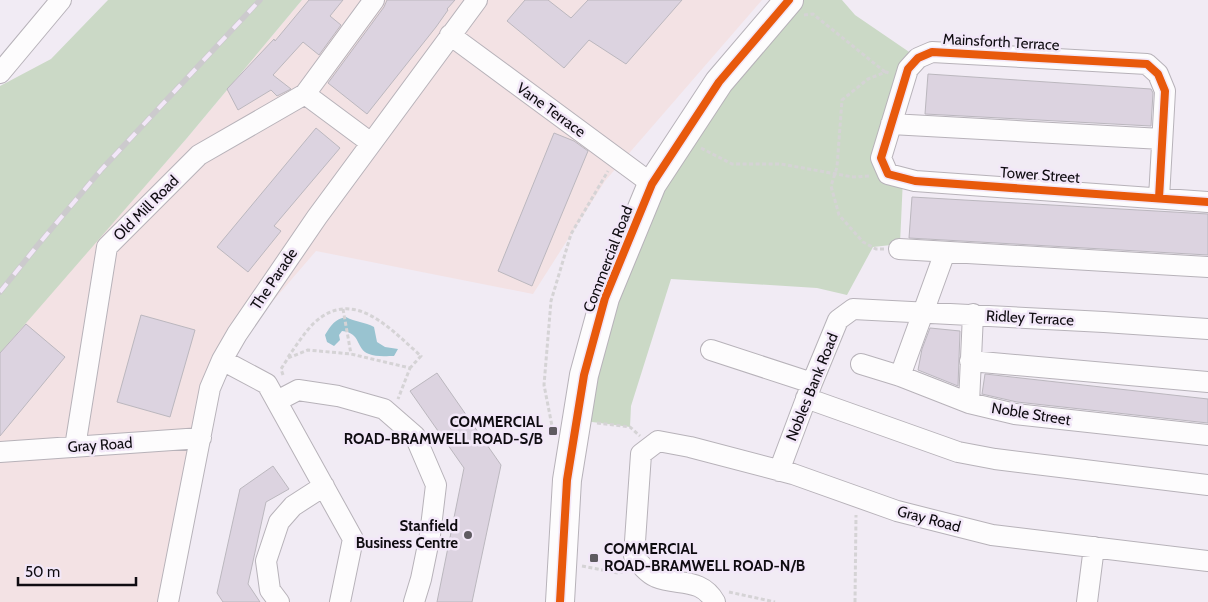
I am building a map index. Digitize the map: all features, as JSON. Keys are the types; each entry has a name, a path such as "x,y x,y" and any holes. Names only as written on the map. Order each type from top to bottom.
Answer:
{"highway":[{"name":"Commercial Road","path":"560,602 567,480 565,426 584,375 605,298 652,184 681,137 719,82 781,9"}],"street":[{"path":"0,73 62,0"},
{"path":"371,143 305,94 374,0"},
{"name":"The Parade","path":"168,602 210,388 222,360 237,334 316,217 478,0"},
{"name":"Vane Terrace","path":"450,36 652,184"},
{"name":"Mainsforth Terrace","path":"885,166 891,124 908,70 918,58 932,52 1147,64 1158,74 1165,91 1162,139"},
{"name":"Old Mill Road","path":"75,448 107,247 199,154 305,94"},
{"path":"891,124 1162,139 1159,198"},
{"name":"Tower Street","path":"885,166 915,181 1208,202"},
{"path":"899,249 1208,267"},
{"path":"900,376 945,252"},
{"name":"Ridley Terrace","path":"853,309 973,314 1208,329"},
{"name":"Nobles Bank Road","path":"779,471 809,390 838,320 853,309"},
{"path":"968,402 973,314"},
{"path":"711,350 958,452 995,459 1208,485"},
{"path":"222,360 267,384 284,397 324,486 354,539 340,602"},
{"path":"970,361 1208,382"},
{"name":"Noble Street","path":"861,364 900,376 968,402 1014,414 1208,435"},
{"path":"284,397 298,390 338,396 384,409 415,436 436,485 430,535 414,602"},
{"name":"Gray Road","path":"0,452 201,438"},
{"path":"655,444 641,454 634,556 643,568 656,577 697,584 715,602"},
{"name":"Gray Road","path":"655,444 690,447 779,471 897,511 992,535 1208,561"},
{"path":"279,602 270,590 266,561 279,522 293,506 324,486"},
{"path":"1087,602 1094,547"}],"path":[{"path":"781,9 813,14 886,72 905,78"},
{"path":"886,72 868,79 842,100 837,167 831,186 840,215 863,242 876,249 899,249"},
{"path":"681,137 732,164 781,164 852,177 885,166"},
{"path":"616,157 571,234 551,301 544,385 565,426 630,427 655,444"},
{"path":"284,397 285,384 281,369 314,323 334,310 352,308 367,313 421,356 410,368 391,415"},
{"path":"343,309 351,354"},
{"path":"288,358 308,350 351,354 410,368"},
{"path":"855,602 856,496"},
{"path":"562,562 618,573 643,568"},
{"path":"697,584 775,602"}],"shaded area":[{"path":"302,0 762,0 605,181 533,294 316,251 222,360 170,602 0,602 0,351 187,138"}],"green space":[{"path":"108,0 302,0 187,138 0,353 0,86 51,59"},
{"path":"789,0 842,0 855,15 918,58 881,157 903,178 900,244 873,247 847,295 817,288 671,279 631,406 630,427 577,420 652,184"}],"water":[{"path":"346,317 374,327 377,342 385,347 398,349 394,356 378,356 365,352 356,338 348,332 342,331 339,335 340,340 334,346 327,342 325,335 331,325 339,319"}],"building":[{"path":"309,0 343,0 330,16 341,25 319,55 303,42 273,75 291,89 277,96 271,90 238,110 227,89 274,39 275,41"},
{"path":"387,0 455,0 367,114 328,83 384,7"},
{"path":"525,0 548,0 571,18 588,0 682,0 626,64 589,40 564,68 507,21"},
{"path":"928,74 1151,89 1153,93 1151,126 925,114"},
{"path":"316,128 340,148 274,226 281,231 248,272 217,247"},
{"path":"554,133 574,141 588,151 532,286 498,271"},
{"path":"912,197 1208,214 1208,255 909,238"},
{"path":"141,315 195,330 170,417 117,402"},
{"path":"26,324 65,357 0,436 0,353"},
{"path":"930,328 960,331 958,386 918,370 922,349"},
{"name":"Stanfield Business Centre","path":"437,373 501,465 472,602 437,602 464,468 410,391"},
{"path":"985,374 1208,399 1208,423 1017,402 982,394"},
{"path":"273,466 289,489 266,502 248,584 260,602 223,602 217,593 240,489"}],"railway":[{"path":"0,292 101,170 260,0"}],"cycle path":[{"path":"560,602 567,480 584,375 605,298 652,184 719,82 789,0"},
{"path":"1159,198 1165,91 1158,74 1147,64 932,52 918,58 908,69 881,158 888,174 915,181 1208,202"}],"place":[{"name":"COMMERCIAL ROAD-BRAMWELL ROAD-S/B","path":"553,431"},
{"name":"Stanfield Business Centre","path":"468,535"},
{"name":"COMMERCIAL ROAD-BRAMWELL ROAD-N/B","path":"594,558"}]}
